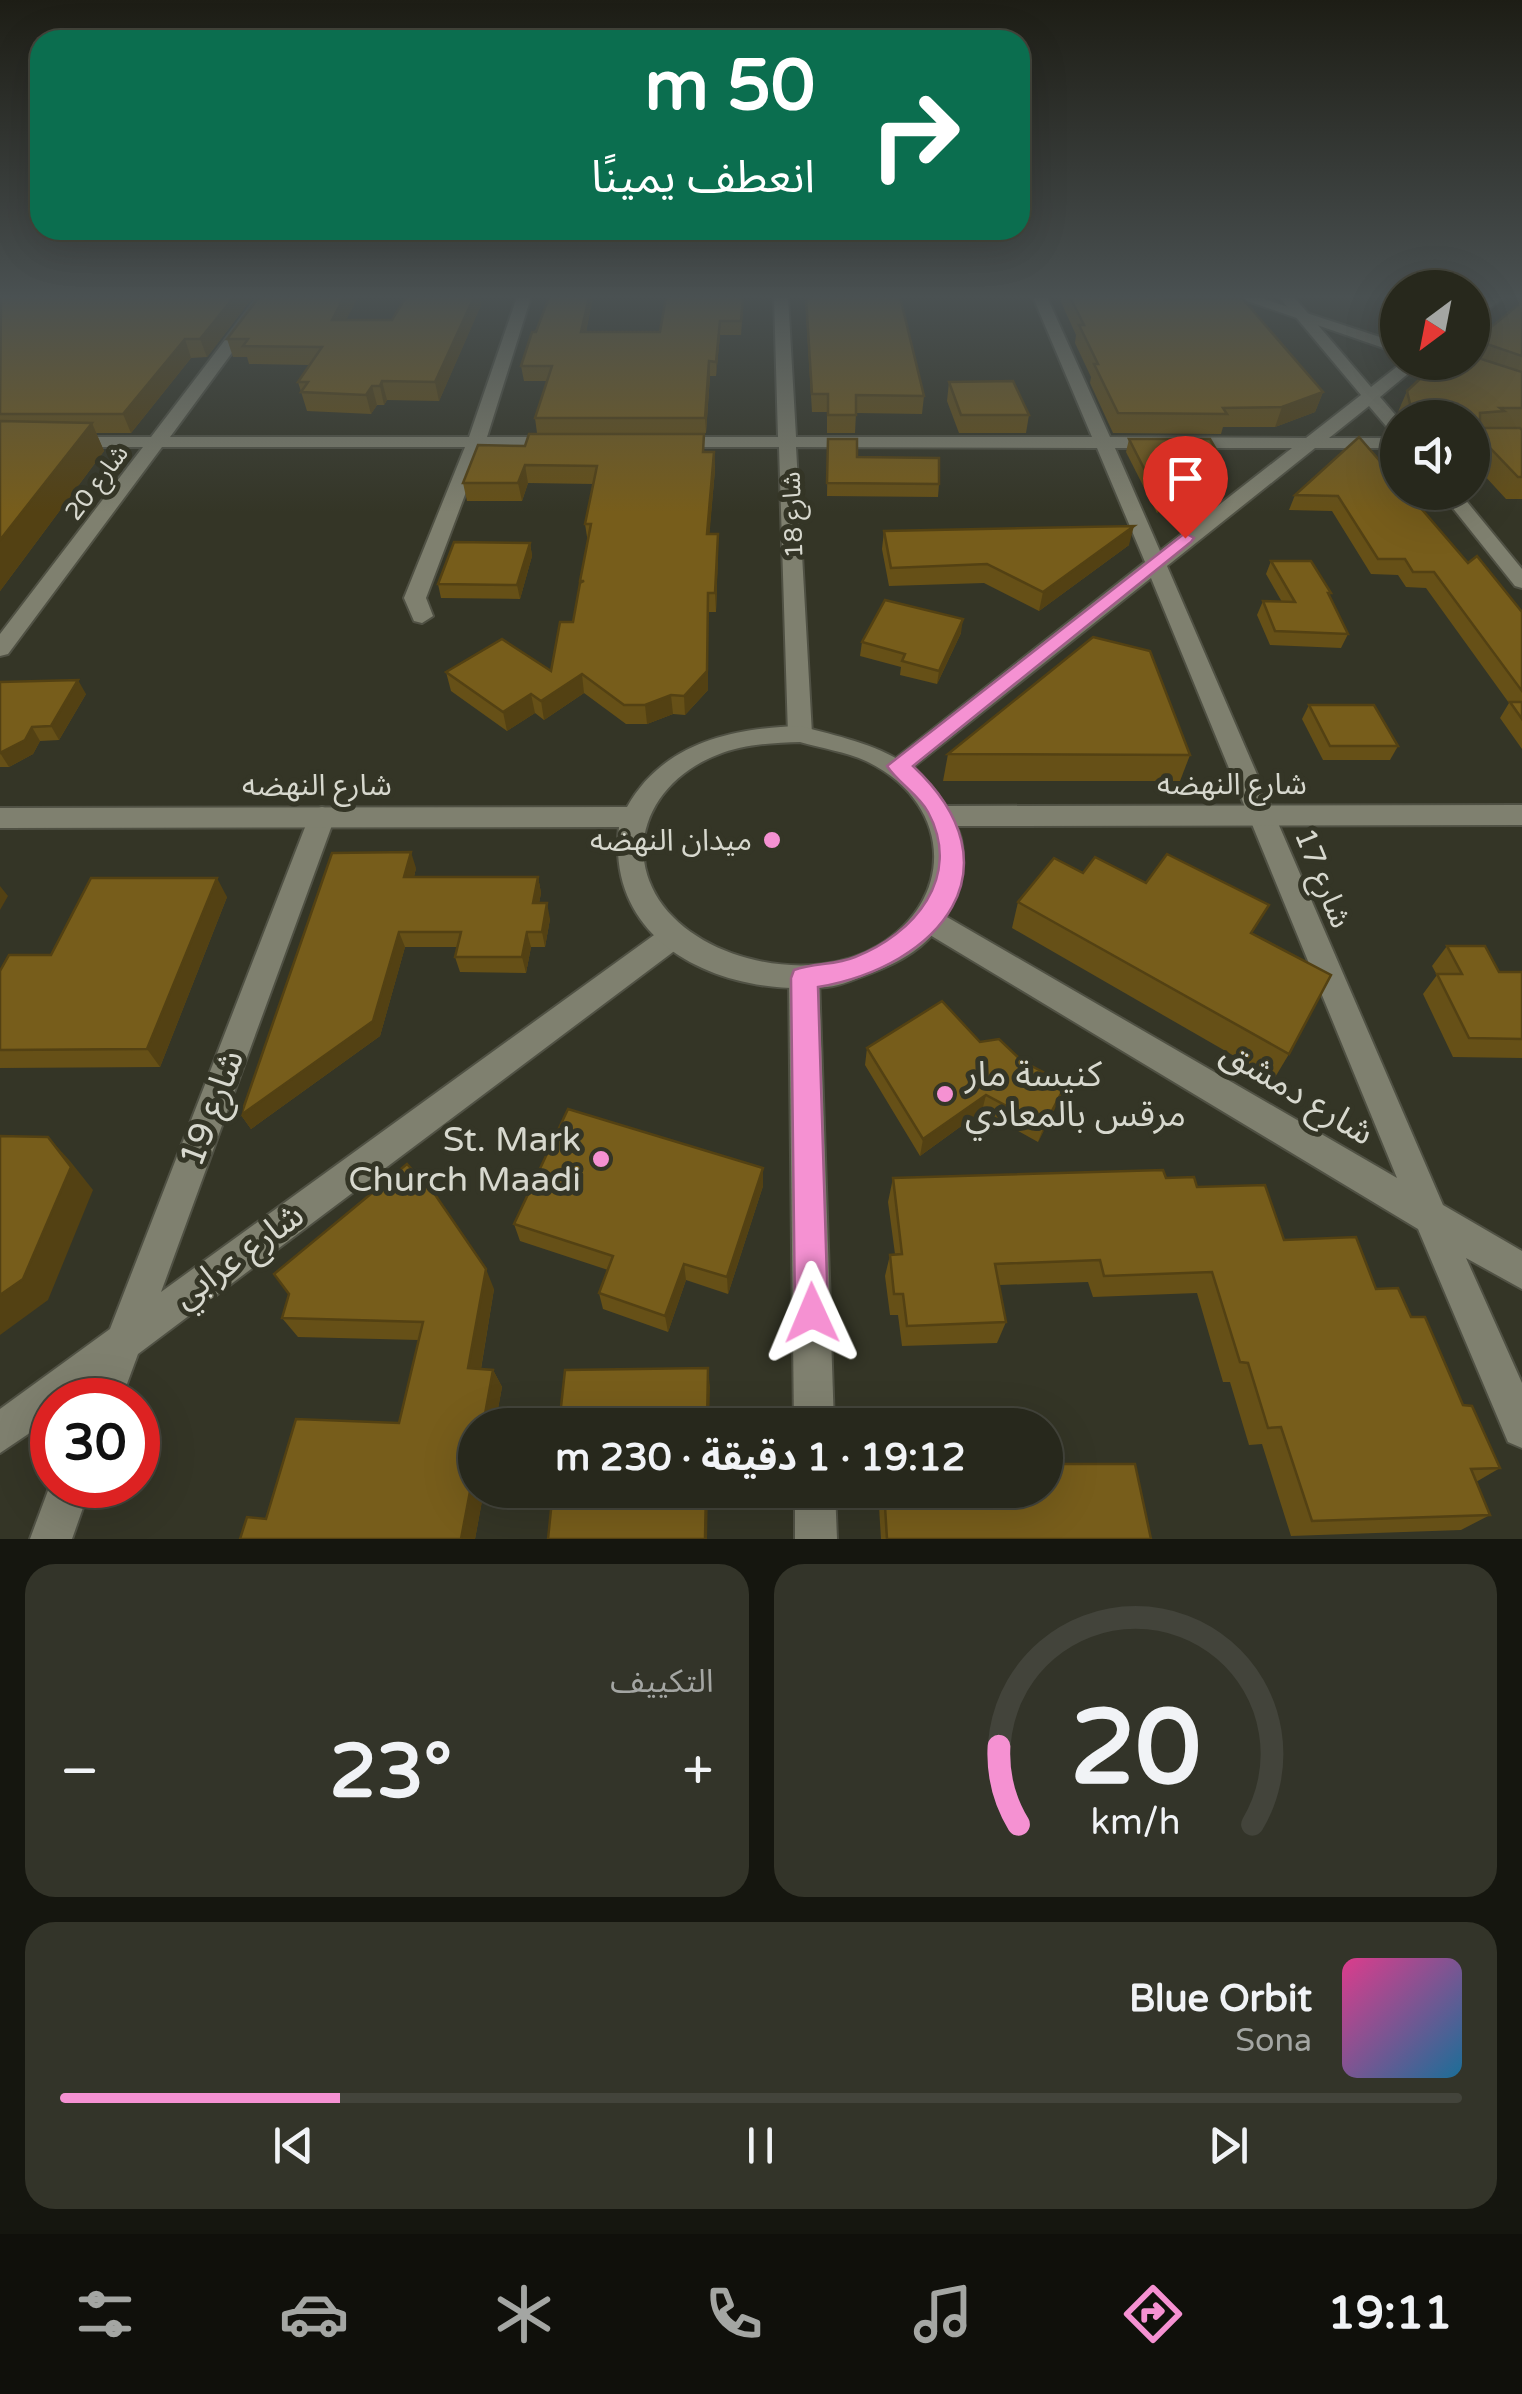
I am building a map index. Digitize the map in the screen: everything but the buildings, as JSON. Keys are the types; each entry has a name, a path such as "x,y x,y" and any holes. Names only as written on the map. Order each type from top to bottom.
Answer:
{"street":[{"name":"شارع 20","path":"0,649 213,369"},
{"path":"422,616 415,598 500,369"},
{"name":"شارع 18","path":"784,369 800,734"},
{"name":"شارع 17","path":"1072,369 1428,1215 1522,1428"},
{"path":"1346,369 1380,408"},
{"path":"898,766 1391,380"},
{"path":"0,442 574,442"},
{"path":"652,442 1380,443"},
{"path":"1464,510 1522,582"},
{"path":"800,734 836,739 898,766 931,797 943,816 952,850 948,886 930,920 898,950 854,970 804,978 755,975 724,966 671,938 640,900 628,858 635,816 654,786 682,762 718,744 758,735 800,734"},
{"name":"شارع النهضه","path":"943,816 1522,815"},
{"name":"شارع النهضه","path":"0,818 635,816"},
{"name":"شارع 19","path":"110,1378 322,817"},
{"name":"شارع دمشق","path":"930,920 1522,1271"},
{"name":"شارع عرابي","path":"0,1432 671,938"},
{"path":"804,978 814,1408"},
{"path":"51,1539 62,1508"},
{"path":"815,1508 816,1539"}],"place":[{"name":"ميدان النهضه","path":"772,840"},
{"name":"كنيسة مار مرقس بالمعادي","path":"945,1094"},
{"name":"St. Mark Church Maadi","path":"601,1159"}],"route":[{"path":"812,1313 804,978 854,970 898,950 930,920 948,886 952,850 943,816 931,797 898,766 1185,538"}]}
